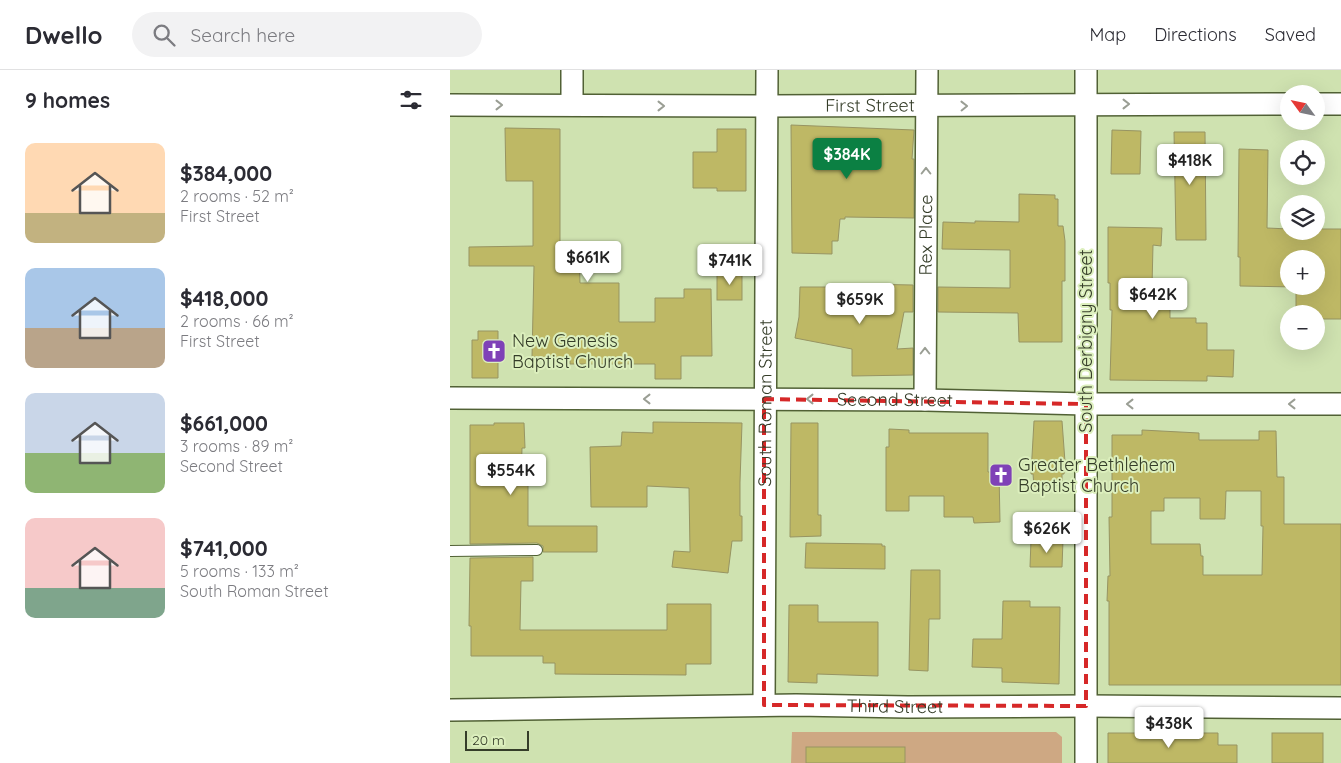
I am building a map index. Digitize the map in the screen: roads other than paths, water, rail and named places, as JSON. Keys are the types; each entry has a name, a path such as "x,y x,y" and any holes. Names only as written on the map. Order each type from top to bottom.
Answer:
{"street":[{"path":"572,70 572,105"},
{"name":"South Roman Street","path":"764,705 767,70"},
{"name":"Rex Place","path":"925,400 927,70"},
{"name":"South Derbigny Street","path":"1086,70 1086,763"},
{"name":"First Street","path":"450,105 927,106 1280,104"},
{"path":"1325,104 1341,104"},
{"name":"Second Street","path":"450,398 925,400 1086,404 1341,404"},
{"name":"Third Street","path":"450,710 764,705 1341,708"}],"lane":[{"path":"450,551 537,550"}],"place":[{"name":"New Genesis Baptist Church","path":"494,351"},
{"name":"Greater Bethlehem Baptist Church","path":"1001,475"}]}
